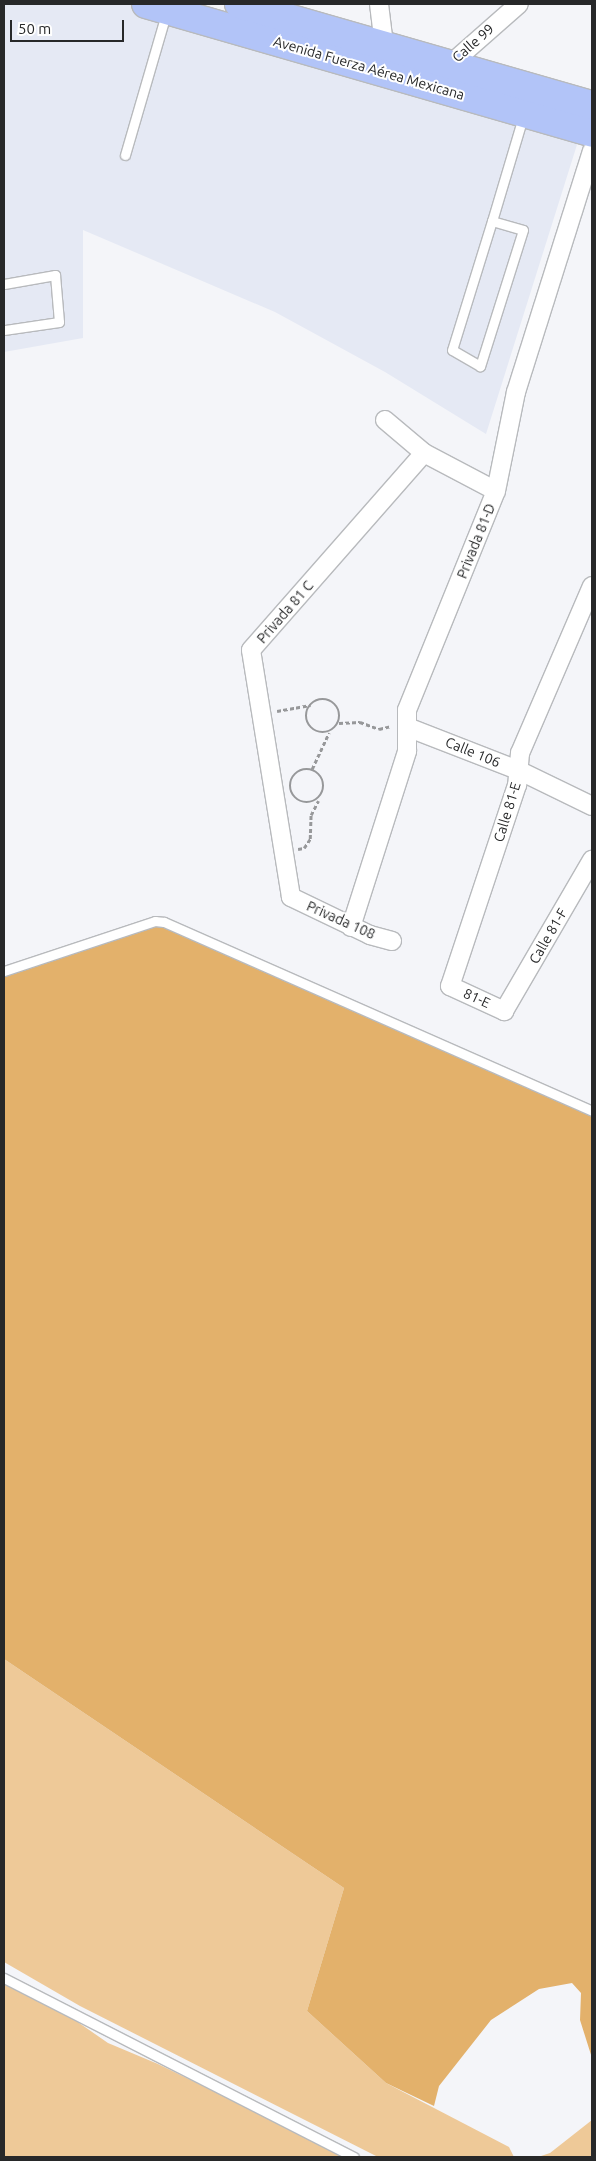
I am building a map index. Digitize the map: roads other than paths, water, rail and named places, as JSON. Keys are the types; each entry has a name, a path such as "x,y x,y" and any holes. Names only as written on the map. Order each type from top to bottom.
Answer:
{"main road":[{"name":"Avenida Fuerza Aérea Mexicana","path":"254,6 450,64 528,100 592,133"},
{"name":"Avenida Fuerza Aérea Mexicana","path":"156,7 387,72 431,87 528,100 592,105"}],"street":[{"path":"379,4 387,72"},
{"name":"Calle 99","path":"431,87 450,64 520,4"},
{"name":"Privada 81-D","path":"351,926 408,751 399,727 496,492 516,392 592,151"},
{"path":"385,420 424,453 496,492"},
{"name":"Privada 81 C","path":"291,897 251,650 424,453"},
{"name":"Calle 81-E","path":"450,986 515,792 520,753 592,586"},
{"name":"Calle 106","path":"399,727 518,770 592,806"},
{"name":"Calle 81-F","path":"504,1011 592,860"},
{"name":"Privada 108","path":"291,897 351,926 392,941"},
{"name":"81-E","path":"450,986 504,1011"}],"lane":[{"path":"125,155 156,7"},
{"path":"492,221 523,230 480,366 452,350 528,100"},
{"path":"4,284 55,275 59,322 4,330"},
{"path":"4,971 147,924 164,922 592,1111"},
{"path":"4,1978 354,2157"}]}
